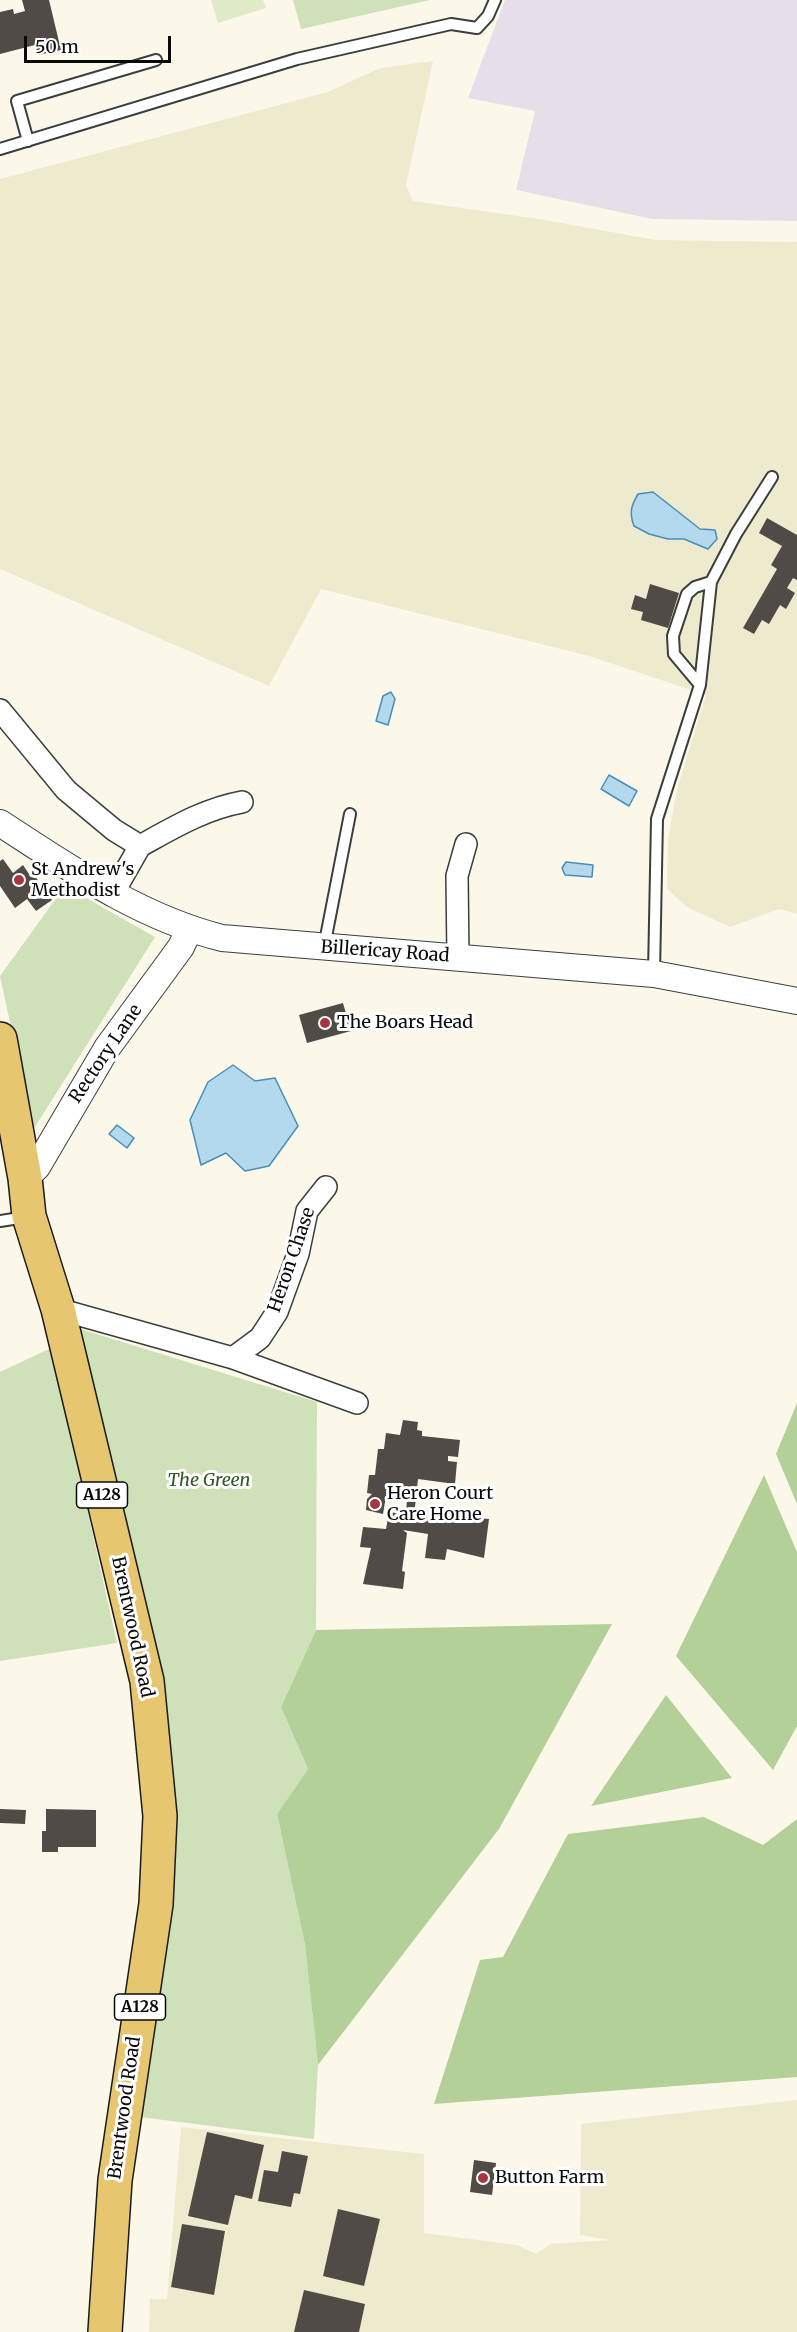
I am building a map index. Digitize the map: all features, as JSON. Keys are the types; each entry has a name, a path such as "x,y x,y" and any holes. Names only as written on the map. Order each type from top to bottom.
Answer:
{"main road":[{"name":"Brentwood Road","path":"0,1039 25,1178 14,1219 58,1309 147,1681 160,1816 156,1904 115,2180 108,2250 105,2332"}],"street":[{"path":"0,710 66,790 114,830 140,846"},
{"path":"112,895 140,846 220,806 242,802"},
{"name":"Billericay Road","path":"0,824 112,895 189,930 231,939 654,974 797,1001"},
{"path":"458,958 457,876 466,844"},
{"name":"Rectory Lane","path":"25,1178 37,1167 107,1048 181,947 189,930"},
{"name":"Heron Chase","path":"233,1358 260,1338 277,1312 298,1254 307,1211 326,1187"},
{"path":"58,1309 233,1358 357,1403"}],"lane":[{"path":"0,149 297,59 451,24 477,28 488,16 495,0"},
{"path":"28,141 17,101 156,60"},
{"path":"654,974 657,819 700,685 711,582 736,534 772,477"},
{"path":"700,685 674,654 673,636 687,594 695,587 711,582"},
{"path":"324,947 350,814"}],"shaded area":[{"path":"505,0 797,0 797,221 652,219 516,190 535,111 468,98"},
{"path":"433,61 406,185 413,201 539,219 656,240 797,242 797,914 779,909 730,927 687,907 667,889 668,839 677,789 706,695 589,656 321,589 269,686 0,569 0,179 328,92 380,68"},
{"path":"797,2100 797,2332 149,2332 150,2299 167,2299 181,2127 424,2154 424,2233 517,2245 536,2254 550,2244 610,2240 580,2235 581,2124"}],"green space":[{"path":"211,0 263,0 266,8 218,23"},
{"path":"293,0 430,0 301,29"},
{"path":"65,886 155,937 33,1130 0,976"},
{"name":"The Green","path":"61,1323 317,1402 316,1630 281,1707 308,1769 277,1814 305,1945 318,2065 314,2139 124,2115 160,1816"},
{"path":"51,1348 117,1643 0,1661 0,1372"},
{"path":"797,1403 797,1504 776,1454"},
{"path":"764,1475 797,1552 797,1726 773,1770 676,1656"},
{"path":"612,1624 499,1829 318,2065 305,1945 277,1814 308,1769 281,1707 316,1630"},
{"path":"666,1695 732,1778 591,1806"},
{"path":"704,1817 763,1845 797,1819 797,2077 434,2104 480,1960 503,1957 568,1834"}],"water":[{"path":"653,492 700,529 715,530 717,539 708,549 684,539 668,539 649,534 634,526 632,510 638,494"},
{"path":"391,692 395,699 388,725 376,721 383,696"},
{"path":"609,775 637,791 629,806 601,789"},
{"path":"566,862 593,865 592,877 565,875 562,868"},
{"path":"233,1065 255,1081 275,1078 298,1126 269,1166 245,1171 226,1153 201,1165 190,1120 208,1082"},
{"path":"117,1125 134,1138 127,1148 109,1134"}],"building":[{"path":"22,0 49,0 61,50 38,55 35,45 0,54 0,12 13,9 14,14 25,11"},
{"path":"767,518 797,535 797,580 793,578 787,588 795,593 786,609 780,605 769,624 762,620 754,634 743,628 777,569 771,565 782,546 759,533"},
{"path":"650,584 679,593 668,628 641,620 643,612 631,609 635,595 646,599"},
{"name":"St Andrew's Methodist","path":"3,859 13,873 23,865 29,874 32,872 52,900 36,911 27,899 15,908 0,886 0,861"},
{"name":"The Boars Head","path":"343,1003 351,1031 307,1043 299,1015"},
{"name":"Heron Court Care Home","path":"403,1420 418,1422 417,1430 422,1431 422,1436 460,1440 458,1457 448,1456 448,1461 457,1462 455,1484 418,1479 414,1516 431,1518 432,1514 489,1519 484,1558 447,1549 445,1560 425,1558 428,1534 403,1530 407,1533 402,1571 405,1572 403,1589 363,1584 371,1548 360,1547 363,1527 386,1529 389,1512 406,1514 407,1499 386,1496 383,1514 366,1510 367,1499 372,1494 367,1493 369,1475 375,1475 378,1449 384,1449 386,1433 400,1435"},
{"path":"0,1809 26,1810 25,1824 0,1823"},
{"path":"46,1809 96,1810 96,1847 58,1847 58,1852 42,1852 42,1831 46,1831"},
{"path":"207,2132 264,2145 252,2199 235,2195 228,2225 188,2216"},
{"path":"282,2151 308,2156 300,2194 294,2193 291,2207 258,2201 264,2170 278,2172"},
{"name":"Button Farm","path":"474,2160 496,2163 492,2195 470,2192"},
{"path":"338,2209 380,2219 364,2286 323,2276"},
{"path":"182,2224 225,2231 214,2295 171,2287"},
{"path":"304,2290 365,2304 359,2332 294,2332"}],"place":[{"name":"St Andrew's Methodist","path":"19,880"},
{"name":"The Boars Head","path":"325,1023"},
{"name":"Heron Court Care Home","path":"375,1504"},
{"name":"Button Farm","path":"483,2178"}]}
